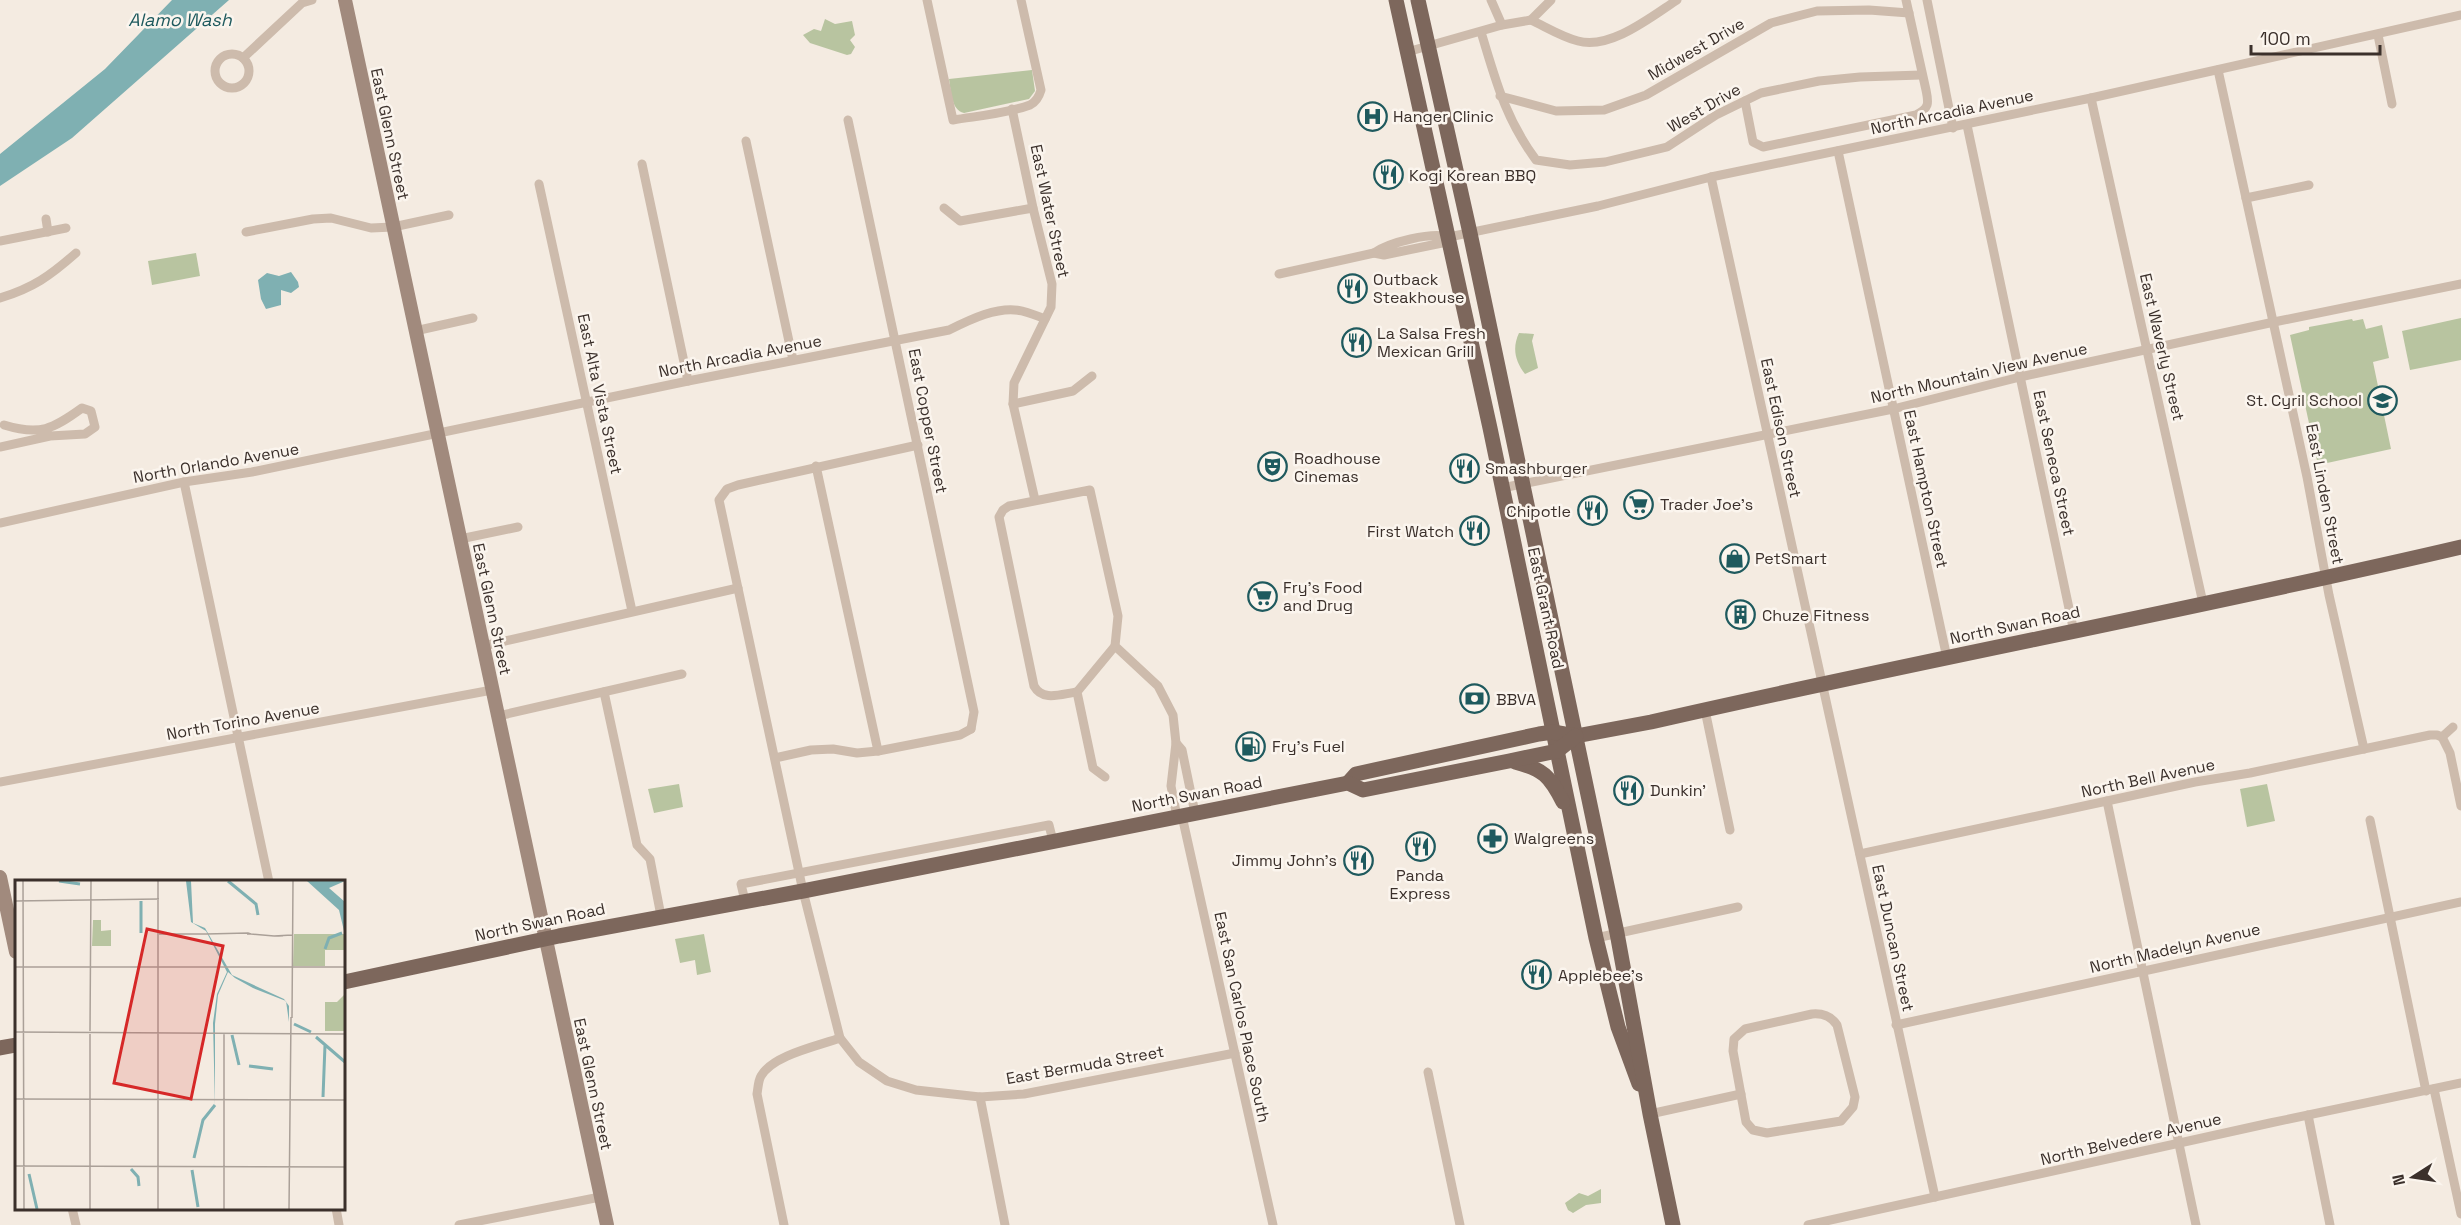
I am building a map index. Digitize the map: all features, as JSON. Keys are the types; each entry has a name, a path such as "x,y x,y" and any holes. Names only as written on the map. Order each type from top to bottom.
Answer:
{"main road":[{"name":"East Grant Road","path":"1396,0 1449,237 1596,938 1618,1027 1650,1114"},
{"name":"East Grant Road","path":"1418,0 1470,233 1521,484 1576,736 1617,933 1673,1225"},
{"name":"North Swan Road","path":"1348,783 1356,774 1553,732 1576,736 1705,710 2203,603 2326,579 2461,547"},
{"name":"North Swan Road","path":"345,982 661,916 803,891 1348,783 1363,790 1509,761 1557,751 1576,736"},
{"path":"1509,761 1533,767 1549,778 1572,821"},
{"path":"0,1048 15,1045"}],"street":[{"path":"243,58 302,3 312,0"},
{"name":"East Glenn Street","path":"345,0 607,1225"},
{"path":"927,0 953,120 1012,109 1031,104 1039,98 1041,90 1022,0"},
{"path":"1491,0 1502,25"},
{"path":"1531,20 1551,0"},
{"path":"1407,52 1502,25 1531,20 1578,42 1605,42 1643,22 1677,0"},
{"path":"1744,101 1753,142 1763,147 1916,115 1927,109 1929,104 1906,0"},
{"path":"1926,0 1953,128"},
{"name":"Midwest Drive","path":"1500,96 1556,111 1604,110 1646,95 1771,23 1817,11 1869,10 1909,13"},
{"name":"North Arcadia Avenue","path":"1279,274 1374,253 1383,247 1438,234 1449,237 1598,206 1711,177 1967,125 2461,15"},
{"name":"West Drive","path":"1481,32 1500,96 1518,135 1536,160 1570,165 1605,162 1667,147 1716,115 1761,93 1819,81 1921,75"},
{"path":"2378,35 2392,104"},
{"name":"East Linden Street","path":"2218,70 2364,749"},
{"name":"East Waverly Street","path":"2091,98 2203,603"},
{"name":"East Water Street","path":"1012,109 1052,284 1051,307 1014,383 1013,404 1035,500"},
{"name":"East Copper Street","path":"848,120 897,340 974,712 975,731 878,751"},
{"name":"East Seneca Street","path":"1967,125 2074,632"},
{"path":"746,141 793,360"},
{"name":"East Hampton Street","path":"1838,151 1947,658"},
{"path":"642,164 688,381"},
{"name":"East Edison Street","path":"1711,177 1823,685"},
{"name":"East Alta Vista Street","path":"539,184 632,611"},
{"path":"2246,198 2309,185"},
{"path":"944,208 960,221 1033,208"},
{"path":"246,232 313,219 331,218 371,228 393,227 449,215"},
{"path":"46,219 48,231"},
{"path":"0,241 66,228"},
{"path":"0,298 27,290 56,271 76,253"},
{"name":"North Mountain View Avenue","path":"1502,488 1893,409 2020,377 2461,284"},
{"name":"North Arcadia Avenue","path":"438,435 688,381 949,330 977,316 994,312 1020,310 1045,319"},
{"path":"415,331 473,318"},
{"path":"1013,404 1073,391 1092,376"},
{"path":"82,408 91,411 95,427 85,434 50,436 0,446 5,436 2,422 43,431 61,423 82,408"},
{"name":"North Orlando Avenue","path":"0,523 184,482 252,472 438,435"},
{"path":"784,1225 757,1094 760,1077 773,1063 840,1038 803,891 720,509 719,493 732,486 918,445"},
{"path":"774,758 833,748 857,753 878,751 816,466"},
{"path":"184,482 269,880"},
{"path":"1090,490 1118,616 1115,646 1077,692 1044,696 1038,692 1034,684 999,517 1005,508 1090,490"},
{"path":"460,539 518,527"},
{"path":"483,646 738,588"},
{"path":"1115,646 1158,686 1166,698 1173,715 1176,743 1171,786 1185,815"},
{"path":"498,716 682,674"},
{"name":"East Duncan Street","path":"1823,685 1935,1197"},
{"name":"North Torino Avenue","path":"0,782 492,690"},
{"path":"604,692 637,845 650,859 661,916"},
{"path":"1077,692 1093,768 1105,777"},
{"path":"1705,710 1730,830"},
{"path":"2453,727 2442,738 2450,753 2461,806"},
{"name":"North Bell Avenue","path":"1860,854 2430,735 2442,738"},
{"path":"1176,743 1182,750 1185,815"},
{"path":"2107,801 2196,1225"},
{"name":"East San Carlos Place South","path":"1185,815 1273,1225"},
{"path":"2370,820 2430,1090 2461,1214"},
{"path":"745,902 741,884 799,872 1049,825 1053,841"},
{"path":"0,877 15,947"},
{"name":"North Madelyn Avenue","path":"1896,1025 2461,902"},
{"path":"1596,938 1738,907"},
{"path":"1812,1014 1833,1019 1840,1033 1855,1097 1853,1107 1847,1116 1835,1122 1759,1133 1746,1122 1741,1094 1733,1051 1734,1039 1738,1034 1750,1027 1812,1014"},
{"name":"East Bermuda Street","path":"840,1038 859,1062 887,1081 916,1089 980,1097 1024,1094 1235,1053"},
{"path":"1428,1072 1460,1225"},
{"name":"North Belvedere Avenue","path":"1808,1225 2461,1083"},
{"path":"1650,1114 1741,1094"},
{"path":"980,1097 1005,1225"},
{"path":"2307,1115 2330,1225"},
{"path":"459,1225 600,1197"},
{"path":"72,1210 76,1225"},
{"path":"336,1210 339,1225"}],"green space":[{"path":"825,19 835,24 852,21 855,35 850,40 855,47 851,54 847,55 810,43 803,35 814,29 821,31"},
{"path":"1032,70 1035,91 1029,99 964,113 954,104 949,79"},
{"path":"196,253 200,276 152,285 148,261"},
{"path":"2461,318 2461,360 2410,370 2402,331"},
{"path":"2352,319 2353,321 2363,319 2366,329 2382,325 2389,358 2373,362 2391,449 2318,465 2290,335 2309,330 2309,327"},
{"path":"1519,333 1534,334 1532,341 1538,368 1525,374 1516,354"},
{"path":"679,784 683,807 654,813 648,789"},
{"path":"2267,784 2275,821 2247,827 2240,789"},
{"path":"704,934 711,972 697,975 695,960 680,963 675,939"},
{"path":"1601,1189 1601,1203 1586,1205 1573,1213 1568,1210 1565,1203 1579,1193 1588,1196"}],"water":[{"name":"Alamo Wash","path":"172,0 229,0 72,138 0,186 0,154 105,69"},
{"path":"291,272 299,287 291,293 281,290 281,305 266,309 261,299 258,280 267,273 279,276"}],"place":[{"name":"Hanger Clinic","path":"1372,116"},
{"name":"Kogi Korean BBQ","path":"1388,175"},
{"name":"Outback Steakhouse","path":"1352,288"},
{"name":"La Salsa Fresh Mexican Grill","path":"1356,342"},
{"name":"St. Cyril School","path":"2383,400"},
{"name":"Roadhouse Cinemas","path":"1273,467"},
{"name":"Smashburger","path":"1464,468"},
{"name":"Trader Joe's","path":"1639,504"},
{"name":"Chipotle","path":"1592,511"},
{"name":"First Watch","path":"1475,531"},
{"name":"PetSmart","path":"1734,558"},
{"name":"Fry's Food and Drug","path":"1262,596"},
{"name":"Chuze Fitness","path":"1741,615"},
{"name":"BBVA","path":"1475,699"},
{"name":"Fry's Fuel","path":"1251,746"},
{"name":"Dunkin'","path":"1629,790"},
{"name":"Walgreens","path":"1493,838"},
{"name":"Panda Express","path":"1420,847"},
{"name":"Jimmy John's","path":"1358,860"},
{"name":"Applebee's","path":"1537,975"}]}
